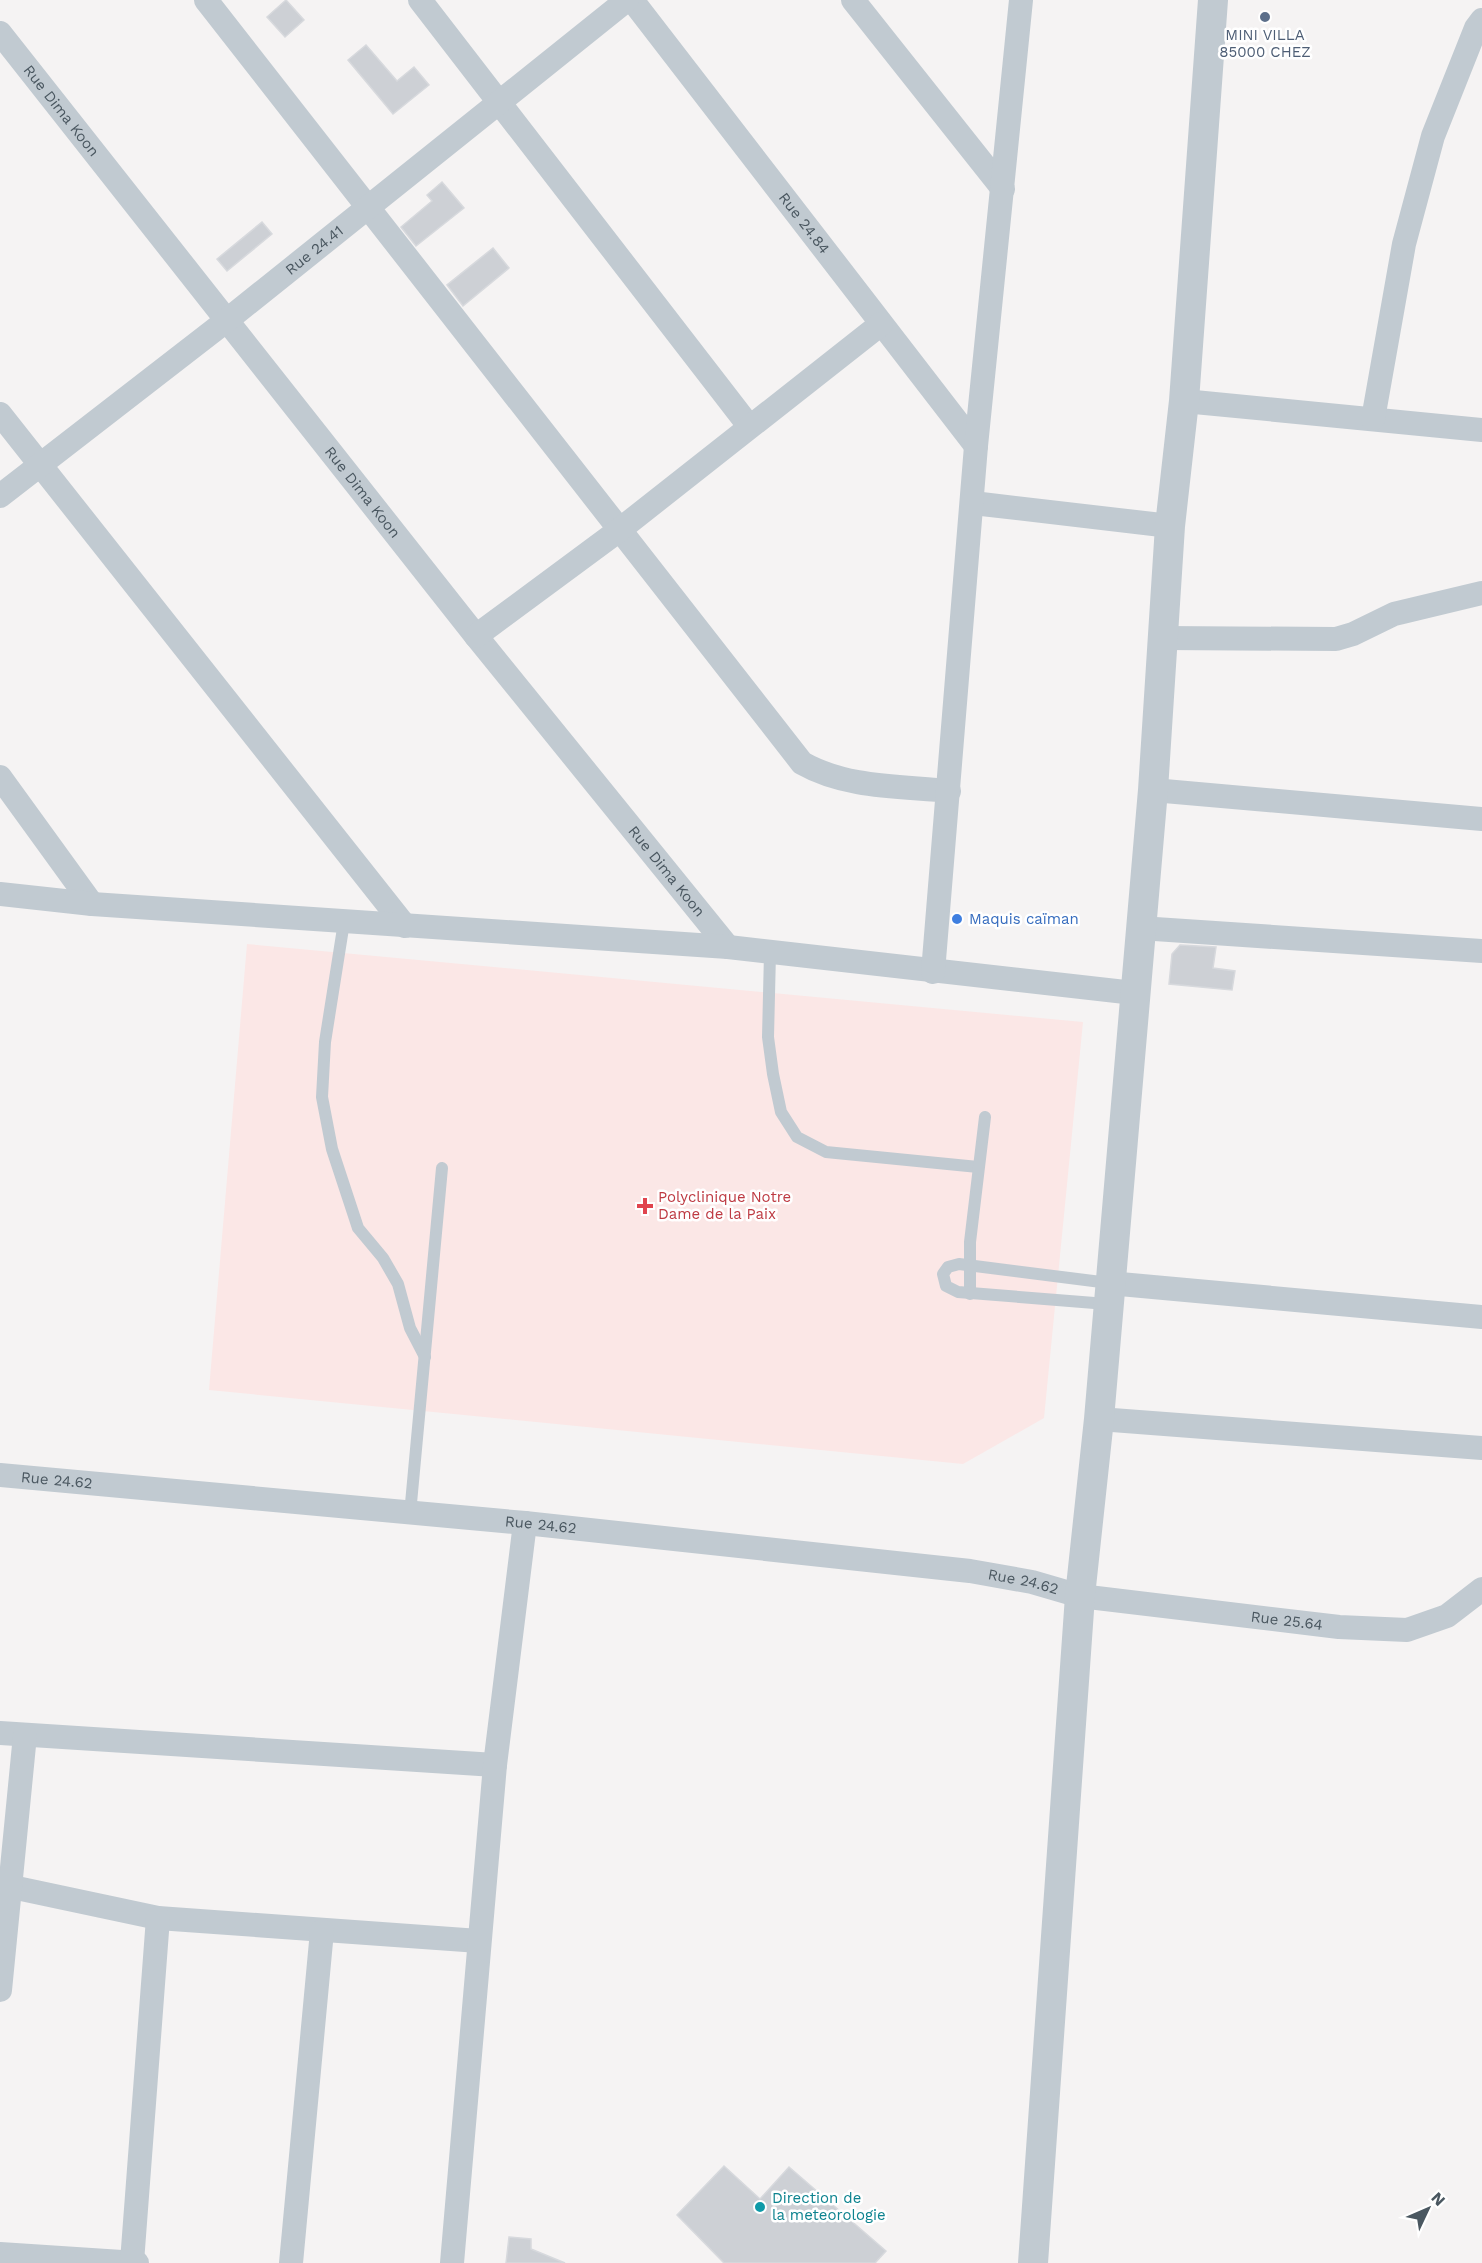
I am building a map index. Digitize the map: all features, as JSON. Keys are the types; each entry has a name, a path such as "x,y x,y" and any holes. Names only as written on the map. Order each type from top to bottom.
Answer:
{"street":[{"path":"206,0 618,531 802,763 823,775 846,781 949,790"},
{"path":"420,0 749,426"},
{"name":"Rue 24.41","path":"0,496 226,321 627,0"},
{"name":"Rue 24.84","path":"632,0 976,446"},
{"path":"854,0 1004,189"},
{"path":"933,972 976,446 1004,189 1021,0"},
{"path":"1033,2263 1080,1596 1099,1419 1108,1293 1153,790 1170,526 1184,401 1213,0"},
{"path":"1373,419 1404,244 1433,136 1476,28 1482,20"},
{"name":"Rue Dima Koon","path":"0,33 476,636 728,947"},
{"path":"476,636 618,531 881,324"},
{"path":"1184,401 1482,430"},
{"path":"0,414 405,926"},
{"path":"973,502 1170,526"},
{"path":"1164,638 1336,639 1353,634 1394,614 1482,593"},
{"path":"0,777 92,904"},
{"path":"1153,790 1482,819"},
{"path":"0,894 92,904 728,947 1134,993"},
{"path":"1140,928 1482,951"},
{"path":"1108,1293 1482,1317"},
{"path":"1099,1419 1482,1448"},
{"name":"Rue 24.62","path":"0,1475 525,1523 970,1571 1032,1582 1080,1596"},
{"path":"452,2263 495,1765 525,1523"},
{"name":"Rue 25.64","path":"1080,1596 1340,1627 1407,1630 1447,1616 1482,1589"},
{"path":"0,1733 495,1765"},
{"path":"0,1990 7,1900 25,1735"},
{"path":"7,1900 158,1918 479,1941"},
{"path":"132,2262 158,1918"},
{"path":"291,2263 322,1931"},
{"path":"0,2254 137,2263"}],"lane":[{"path":"344,922 325,1042 322,1097 332,1149 358,1228 383,1258 398,1284 410,1328 424,1357"},
{"path":"770,952 768,1037 773,1074 781,1112 797,1137 826,1152 978,1167"},
{"path":"970,1294 978,1167 985,1117"},
{"path":"410,1514 442,1167"},
{"path":"970,1266 1108,1293 970,1294 958,1292 946,1286 943,1274 948,1267 970,1266"}],"shaded area":[{"name":"Polyclinique Notre Dame de la Paix","path":"247,944 1083,1022 1044,1418 963,1464 209,1390"}],"building":[{"path":"286,0 304,20 285,37 267,17"},
{"path":"366,45 397,81 414,67 429,85 393,114 348,60"},
{"path":"442,182 464,208 416,246 401,227 432,201 427,195"},
{"path":"262,222 272,234 227,271 217,259"},
{"path":"493,248 509,268 463,306 447,285"},
{"path":"1180,945 1216,947 1213,968 1235,971 1232,990 1169,984 1172,954"},
{"name":"Direction de la meteorologie","path":"724,2166 760,2199 789,2167 886,2251 875,2263 724,2263 677,2215"},
{"path":"509,2237 531,2239 531,2249 565,2263 506,2263"}],"place":[{"name":"MINI VILLA 85000 CHEZ","path":"1265,17"},
{"name":"Maquis caïman","path":"957,919"},
{"name":"Polyclinique Notre Dame de la Paix","path":"645,1206"},
{"name":"Direction de la meteorologie","path":"760,2207"}]}
